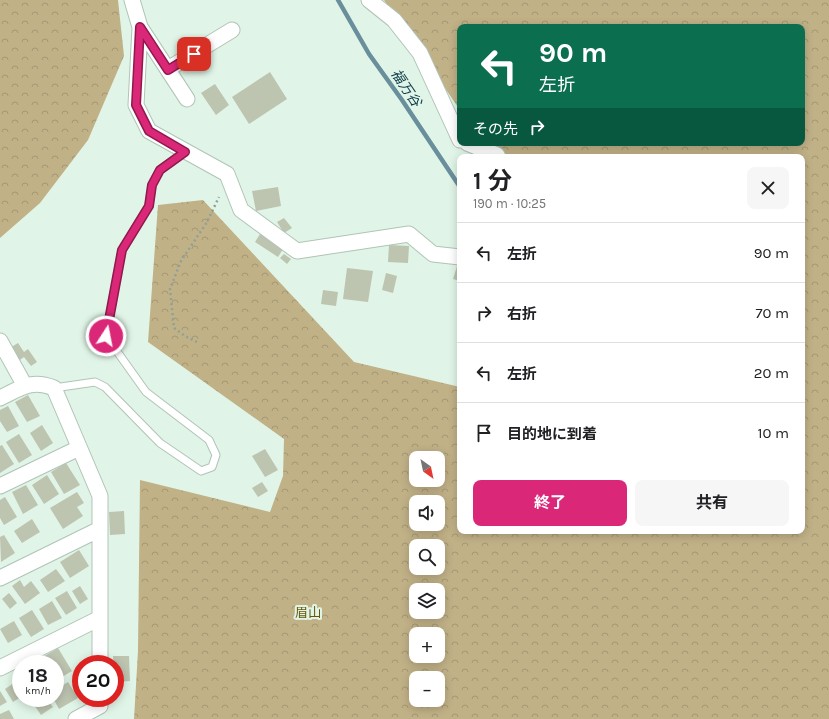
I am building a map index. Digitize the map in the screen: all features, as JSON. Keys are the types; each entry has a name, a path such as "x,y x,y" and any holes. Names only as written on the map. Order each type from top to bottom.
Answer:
{"street":[{"path":"132,0 140,27 187,99"},
{"path":"369,0 394,20 420,53 457,133"},
{"path":"140,27 136,105 149,131 226,174 241,210 297,252 409,234 433,254 457,257"},
{"path":"168,70 232,30"},
{"path":"475,146 495,154"},
{"path":"0,341 25,386"},
{"path":"0,398 25,386 40,382 54,388 100,496 100,655"},
{"path":"0,486 79,448"},
{"path":"0,578 100,529"},
{"path":"0,668 100,618"},
{"path":"76,719 100,708"}],"lane":[{"path":"54,388 95,382 105,387 160,443 201,471 212,467 216,454 209,440 146,392 106,336 122,250 149,206 152,185 160,170 185,152"}],"path":[{"path":"197,342 174,328 170,289 181,261 207,222 220,195"}],"green space":[{"path":"0,0 118,0 124,56 88,140 40,203 0,238"},
{"name":"眉山","path":"384,0 829,0 829,719 134,719 138,651 140,480 270,512 283,476 284,439 148,342 158,205 203,200 354,362 457,386 457,534 805,534 805,154 489,154 484,146 805,146 805,24 457,24 457,106"}],"building":[{"path":"270,72 287,99 249,124 232,97"},
{"path":"215,84 229,105 216,115 201,93"},
{"path":"278,187 281,206 256,211 252,191"},
{"path":"284,218 292,228 284,233 277,222"},
{"path":"260,234 283,249 278,257 255,242"},
{"path":"389,245 409,246 408,263 388,262"},
{"path":"284,254 291,259 287,264 280,258"},
{"path":"457,266 457,280 453,279"},
{"path":"347,268 373,271 368,302 343,299"},
{"path":"386,273 397,276 393,293 382,290"},
{"path":"323,290 338,292 336,306 321,304"},
{"path":"18,343 24,352 28,349 37,362 31,366 24,357 17,362 8,349"},
{"path":"28,395 40,416 27,422 15,402"},
{"path":"8,406 19,426 7,432 0,421 0,410"},
{"path":"42,425 53,443 41,451 30,433"},
{"path":"19,434 32,455 19,463 6,442"},
{"path":"2,445 14,464 0,473 0,446"},
{"path":"265,449 278,470 265,477 252,456"},
{"path":"66,463 80,485 64,494 51,472"},
{"path":"47,475 59,494 44,504 32,485"},
{"path":"262,482 268,491 258,497 252,488"},
{"path":"26,485 38,505 23,514 12,492"},
{"path":"77,492 84,503 77,507 83,516 63,529 50,508"},
{"path":"5,497 17,517 4,525 0,518 0,500"},
{"path":"124,511 125,534 110,535 109,512"},
{"path":"32,519 40,532 22,543 14,531"},
{"path":"4,535 15,553 1,562 0,537"},
{"path":"79,550 89,566 70,578 60,562"},
{"path":"56,569 65,581 48,592 40,580"},
{"path":"20,580 24,587 31,581 40,593 25,604 12,586"},
{"path":"80,586 88,599 80,604 72,591"},
{"path":"67,591 77,608 66,615 55,598"},
{"path":"9,593 17,603 10,609 2,599"},
{"path":"52,601 62,618 48,625 39,609"},
{"path":"32,610 44,629 31,637 19,618"},
{"path":"14,621 22,635 8,643 0,629"},
{"path":"58,648 62,655 46,655"},
{"path":"124,656 129,656 130,681 124,681"},
{"path":"64,658 72,671 64,676"},
{"path":"68,682 72,688 72,701 64,706 64,684"},
{"path":"12,684 12,700 5,689"},
{"path":"0,691 7,702 0,706"},
{"path":"35,707 53,707 41,715"},
{"path":"9,710 14,719 0,719 0,714"}],"waterway":[{"name":"福万谷","path":"338,0 369,54 402,100 457,182"}],"route":[{"path":"106,336 122,250 149,206 152,185 160,170 185,152 149,131 136,105 139,70 140,27 168,70 194,54"}]}
